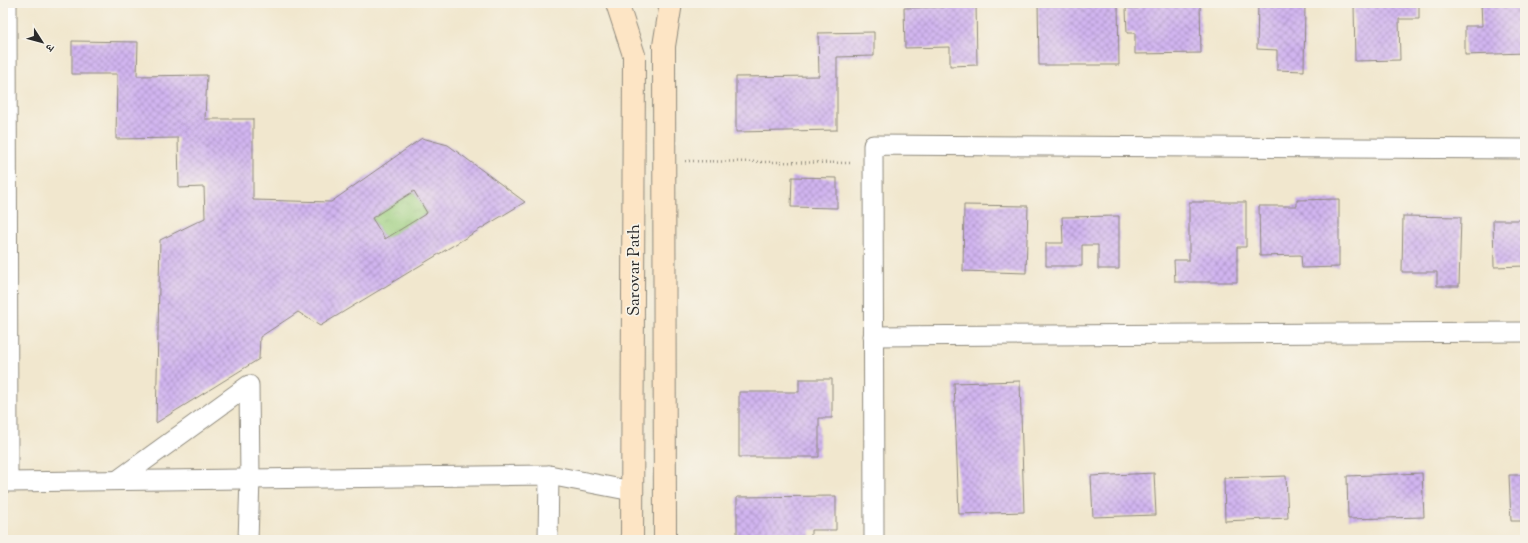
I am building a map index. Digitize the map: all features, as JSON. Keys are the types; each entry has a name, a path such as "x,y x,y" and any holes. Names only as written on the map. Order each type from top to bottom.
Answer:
{"main road":[{"name":"Sarovar Path","path":"617,3 634,55 632,540"},
{"name":"Sarovar Path","path":"665,540 664,46 671,3"}],"street":[{"path":"8,3 8,482 549,475 632,491"},
{"path":"874,540 873,145 1525,149"},
{"path":"873,336 1525,332"},
{"path":"118,480 249,385 250,479 248,540"},
{"path":"548,540 549,475"}],"path":[{"path":"664,161 873,163"}],"green space":[{"path":"414,191 427,213 385,239 372,218"}],"building":[{"path":"944,3 976,3 977,65 950,66 950,47 905,48 904,8 944,7"},
{"path":"1038,3 1118,3 1119,65 1039,65"},
{"path":"1139,3 1200,3 1201,53 1135,54 1135,33 1127,33 1126,8 1139,8"},
{"path":"1258,3 1305,3 1304,71 1277,70 1277,50 1257,49"},
{"path":"1419,3 1419,19 1399,19 1400,60 1355,61 1354,4"},
{"path":"1481,3 1525,3 1525,53 1465,55 1465,26 1482,26"},
{"path":"874,32 874,56 837,57 837,130 736,132 736,77 819,76 818,33"},
{"path":"72,41 138,42 137,76 207,75 205,119 253,119 253,200 331,202 422,138 448,145 525,202 320,326 298,312 260,337 259,359 156,423 160,240 205,218 204,187 179,188 178,138 116,139 117,74 72,74","holes":["414,191 427,213 385,239 372,218"]},
{"path":"792,177 837,178 837,208 791,207"},
{"path":"1339,199 1339,267 1302,268 1301,255 1260,256 1259,206 1297,206 1297,200"},
{"path":"1189,202 1246,202 1246,247 1237,247 1237,282 1175,282 1174,260 1189,260"},
{"path":"964,205 1028,206 1026,273 963,271"},
{"path":"1119,216 1119,269 1098,269 1098,245 1082,245 1082,266 1046,266 1046,243 1063,243 1062,217"},
{"path":"1403,216 1461,217 1459,286 1437,286 1437,272 1402,272"},
{"path":"1493,220 1525,220 1525,266 1494,267"},
{"path":"799,379 832,379 832,418 819,418 819,457 739,457 739,392 799,392"},
{"path":"1020,381 1024,512 959,514 954,383"},
{"path":"1154,473 1156,515 1093,517 1091,476"},
{"path":"1422,473 1424,517 1348,519 1347,476"},
{"path":"1509,475 1525,475 1525,521 1511,521"},
{"path":"1286,476 1288,518 1225,521 1224,478"},
{"path":"836,496 836,530 811,530 811,540 737,540 737,497"}]}
